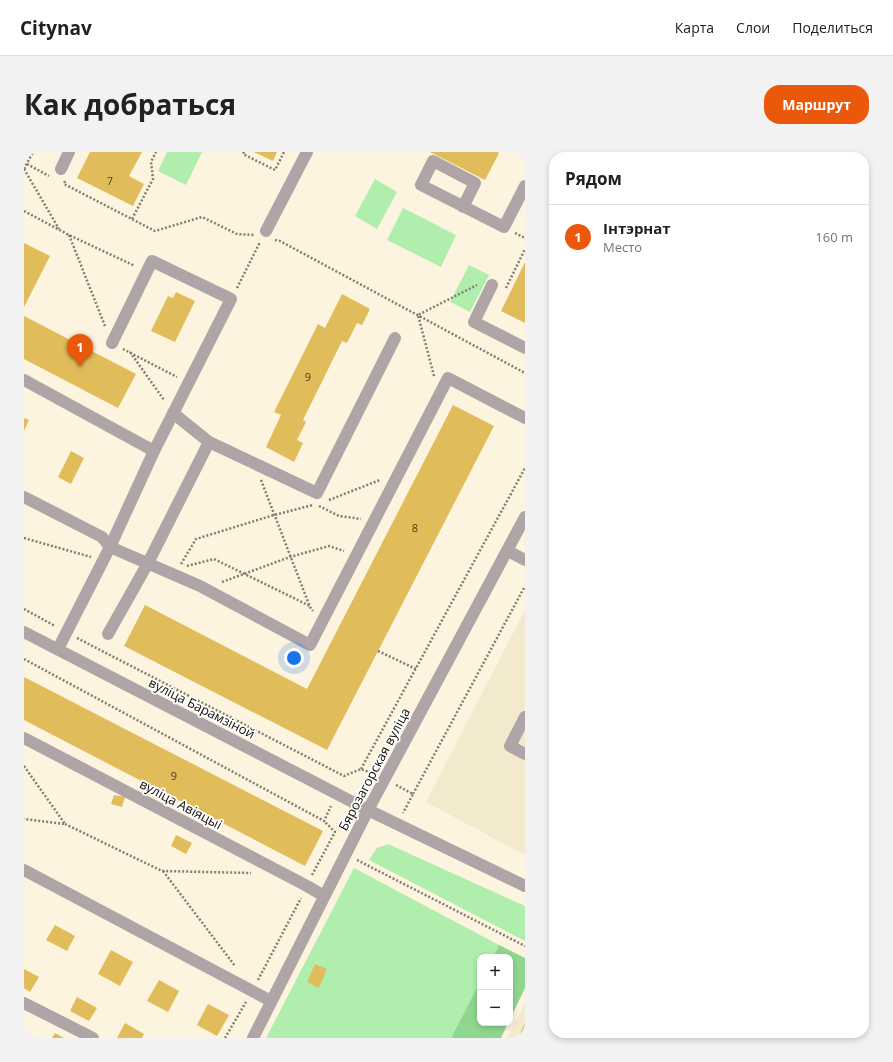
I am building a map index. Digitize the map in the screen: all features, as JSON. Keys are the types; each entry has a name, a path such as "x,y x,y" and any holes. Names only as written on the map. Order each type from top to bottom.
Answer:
{"street":[{"path":"62,176 69,152"},
{"path":"261,234 306,152"},
{"path":"463,207 504,227 525,186"},
{"path":"58,649 110,547 154,451 231,299 152,261 112,343"},
{"path":"492,285 474,322 525,348"},
{"path":"173,413 209,442 317,493 395,338"},
{"path":"24,497 102,537 110,547 204,588 310,645 448,378 525,418"},
{"path":"24,380 154,451"},
{"path":"108,634 148,563 209,442"},
{"name":"Бярозагорская вуліца","path":"253,1038 384,779 525,517"},
{"path":"508,551 525,560"},
{"name":"вуліца Барамзіной","path":"24,632 368,810 525,886"},
{"path":"525,717 510,746 525,754"},
{"name":"вуліца Авіяцыі","path":"24,738 324,896"},
{"path":"24,870 271,1000"},
{"path":"24,1003 93,1038"}],"path":[{"path":"33,152 24,169 59,230"},
{"path":"132,219 153,178 150,162 156,152"},
{"path":"244,152 243,154 275,170 284,152"},
{"path":"27,164 52,177"},
{"path":"62,176 64,184 155,231 202,217 237,234 261,234 280,241 525,373"},
{"path":"62,176 64,184"},
{"path":"24,211 59,230 147,272"},
{"path":"231,299 261,234"},
{"path":"503,294 525,249"},
{"path":"418,315 478,284"},
{"path":"418,315 439,396"},
{"path":"130,352 173,413"},
{"path":"254,463 310,607 321,623"},
{"path":"324,821 344,776 361,769 525,468"},
{"path":"310,607 214,559 178,568 196,539 274,515 316,505 399,473"},
{"path":"316,505 339,516 374,521"},
{"path":"24,538 103,561"},
{"path":"204,588 290,557 329,546 356,556"},
{"path":"396,824 414,794 525,586"},
{"path":"24,609 66,633 344,776"},
{"path":"378,651 416,669"},
{"path":"24,659 324,821 335,832 252,990 225,1038"},
{"path":"24,766 65,824"},
{"path":"361,769 414,794"},
{"path":"24,819 65,824 162,871 253,873"},
{"path":"330,842 346,854 525,946"},
{"path":"162,871 238,969"}],"shaded area":[{"path":"525,610 525,855 426,802"},
{"path":"525,1003 525,1038 507,1038"}],"green space":[{"path":"167,152 202,152 186,185 158,171"},
{"path":"375,179 397,192 377,229 355,216"},
{"path":"403,208 456,235 441,267 387,240"},
{"path":"469,265 489,275 470,312 450,302"},
{"path":"388,844 525,906 525,941 369,860 377,848"},
{"path":"354,868 499,945 494,954 477,954 477,988 451,1038 266,1038"},
{"path":"499,945 525,958 525,988 513,1013 513,954 494,954"},
{"path":"477,988 477,1026 507,1026 501,1038 451,1038"}],"building":[{"path":"90,152 142,152 129,176 144,184 133,206 77,178"},
{"path":"254,152 277,152 273,161"},
{"path":"430,152 497,152 499,153 485,180"},
{"path":"24,243 50,256 24,307"},
{"path":"525,262 525,323 501,311"},
{"path":"176,292 195,301 175,342 151,331 168,296 173,298"},
{"path":"342,294 370,309 362,325 357,323 347,343 342,341 303,420 306,422 297,440 303,443 294,462 266,447 281,415 274,412 318,324 325,328"},
{"path":"24,316 136,374 118,408 24,359"},
{"path":"453,405 494,426 327,750 124,646 145,605 307,689"},
{"path":"24,418 29,420 24,431"},
{"path":"71,451 84,458 71,484 58,477"},
{"path":"24,677 323,831 305,866 24,720"},
{"path":"114,795 125,797 122,807 111,804"},
{"path":"176,835 192,843 186,854 171,846"},
{"path":"55,925 75,936 67,951 46,940"},
{"path":"111,950 133,962 120,986 98,974"},
{"path":"315,964 327,969 319,988 307,982"},
{"path":"24,969 39,977 30,992 24,988"},
{"path":"159,980 179,991 168,1012 147,1001"},
{"path":"77,997 97,1008 89,1021 70,1011"},
{"path":"208,1004 229,1015 217,1036 197,1025"},
{"path":"125,1023 144,1034 142,1038 117,1038"},
{"path":"525,1023 525,1038 518,1038"},
{"path":"55,1033 64,1038 52,1038"}],"place":[{"name":"Інтэрнат","path":"80,367"}]}
